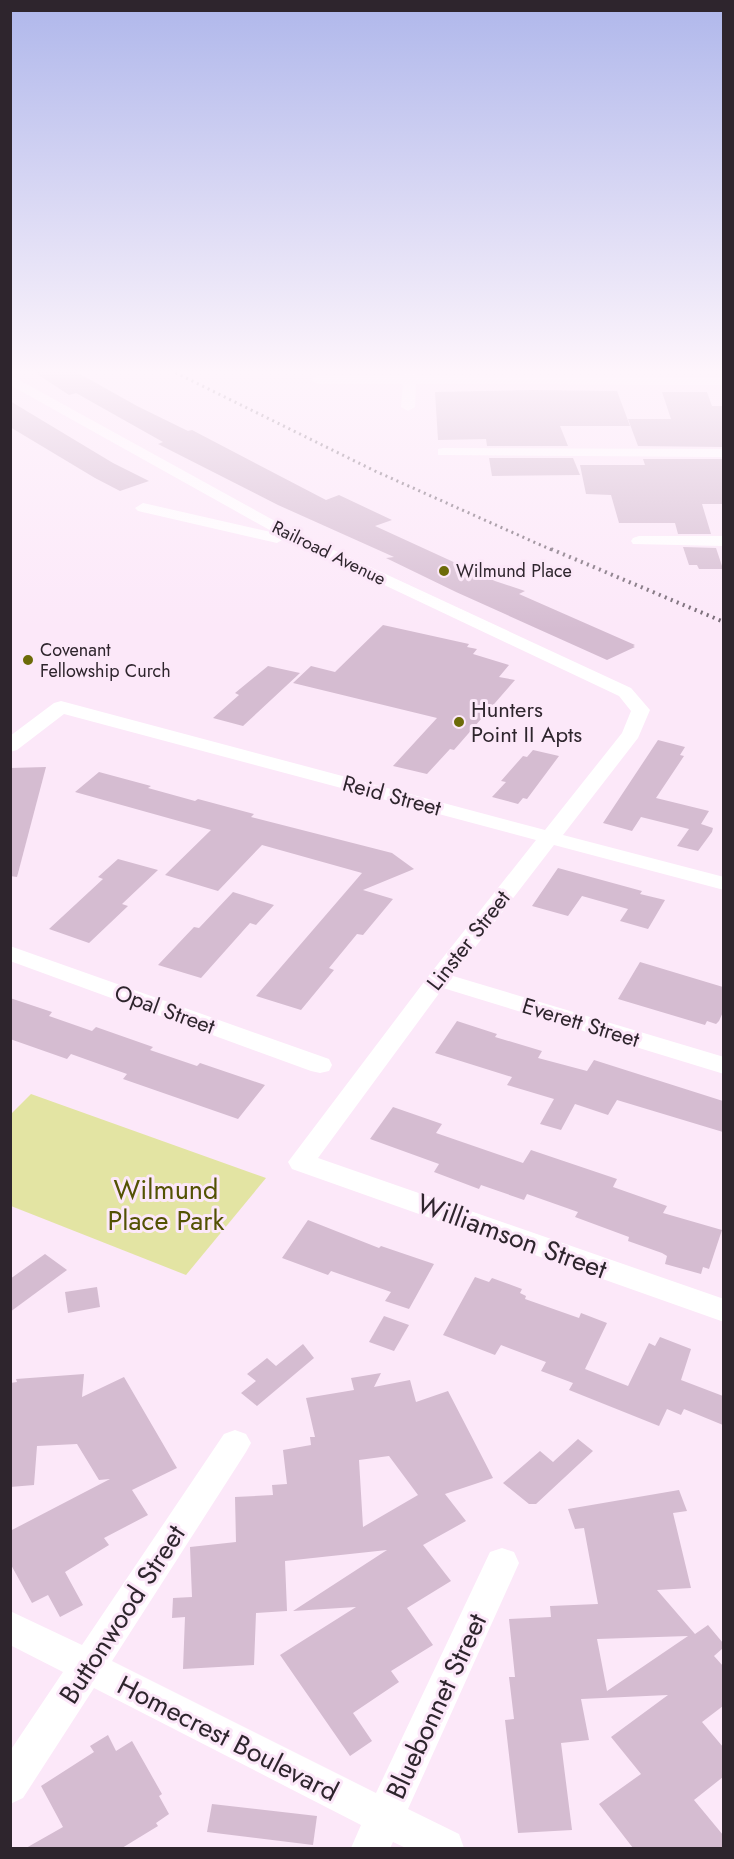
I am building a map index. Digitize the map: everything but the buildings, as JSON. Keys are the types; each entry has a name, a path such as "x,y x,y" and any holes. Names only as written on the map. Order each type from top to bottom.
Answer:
{"street":[{"name":"Railroad Avenue","path":"148,457 310,545 625,692 640,710 637,721"},
{"path":"143,508 310,545"},
{"path":"639,541 723,541"},
{"name":"Reid Street","path":"10,746 61,707 723,884"},
{"name":"Linster Street","path":"301,1161 438,979 631,734 637,721"},
{"name":"Opal Street","path":"10,953 320,1065"},
{"name":"Everett Street","path":"438,979 723,1066"},
{"name":"Williamson Street","path":"301,1161 723,1311"},
{"name":"Buttonwood Street","path":"10,1785 235,1443"},
{"name":"Bluebonnet Street","path":"377,1833 502,1563"},
{"name":"Homecrest Boulevard","path":"10,1628 88,1665 377,1833 445,1848"}],"green space":[{"name":"Wilmund Place Park","path":"31,1094 266,1178 186,1275 11,1206 11,1114"}],"railway":[{"path":"346,457 554,551"},
{"path":"551,549 724,622"}],"place":[{"name":"Wilmund Place","path":"444,571"},
{"name":"Covenant Fellowship Curch","path":"28,660"},
{"name":"Hunters Point II Apts","path":"459,722"}]}
